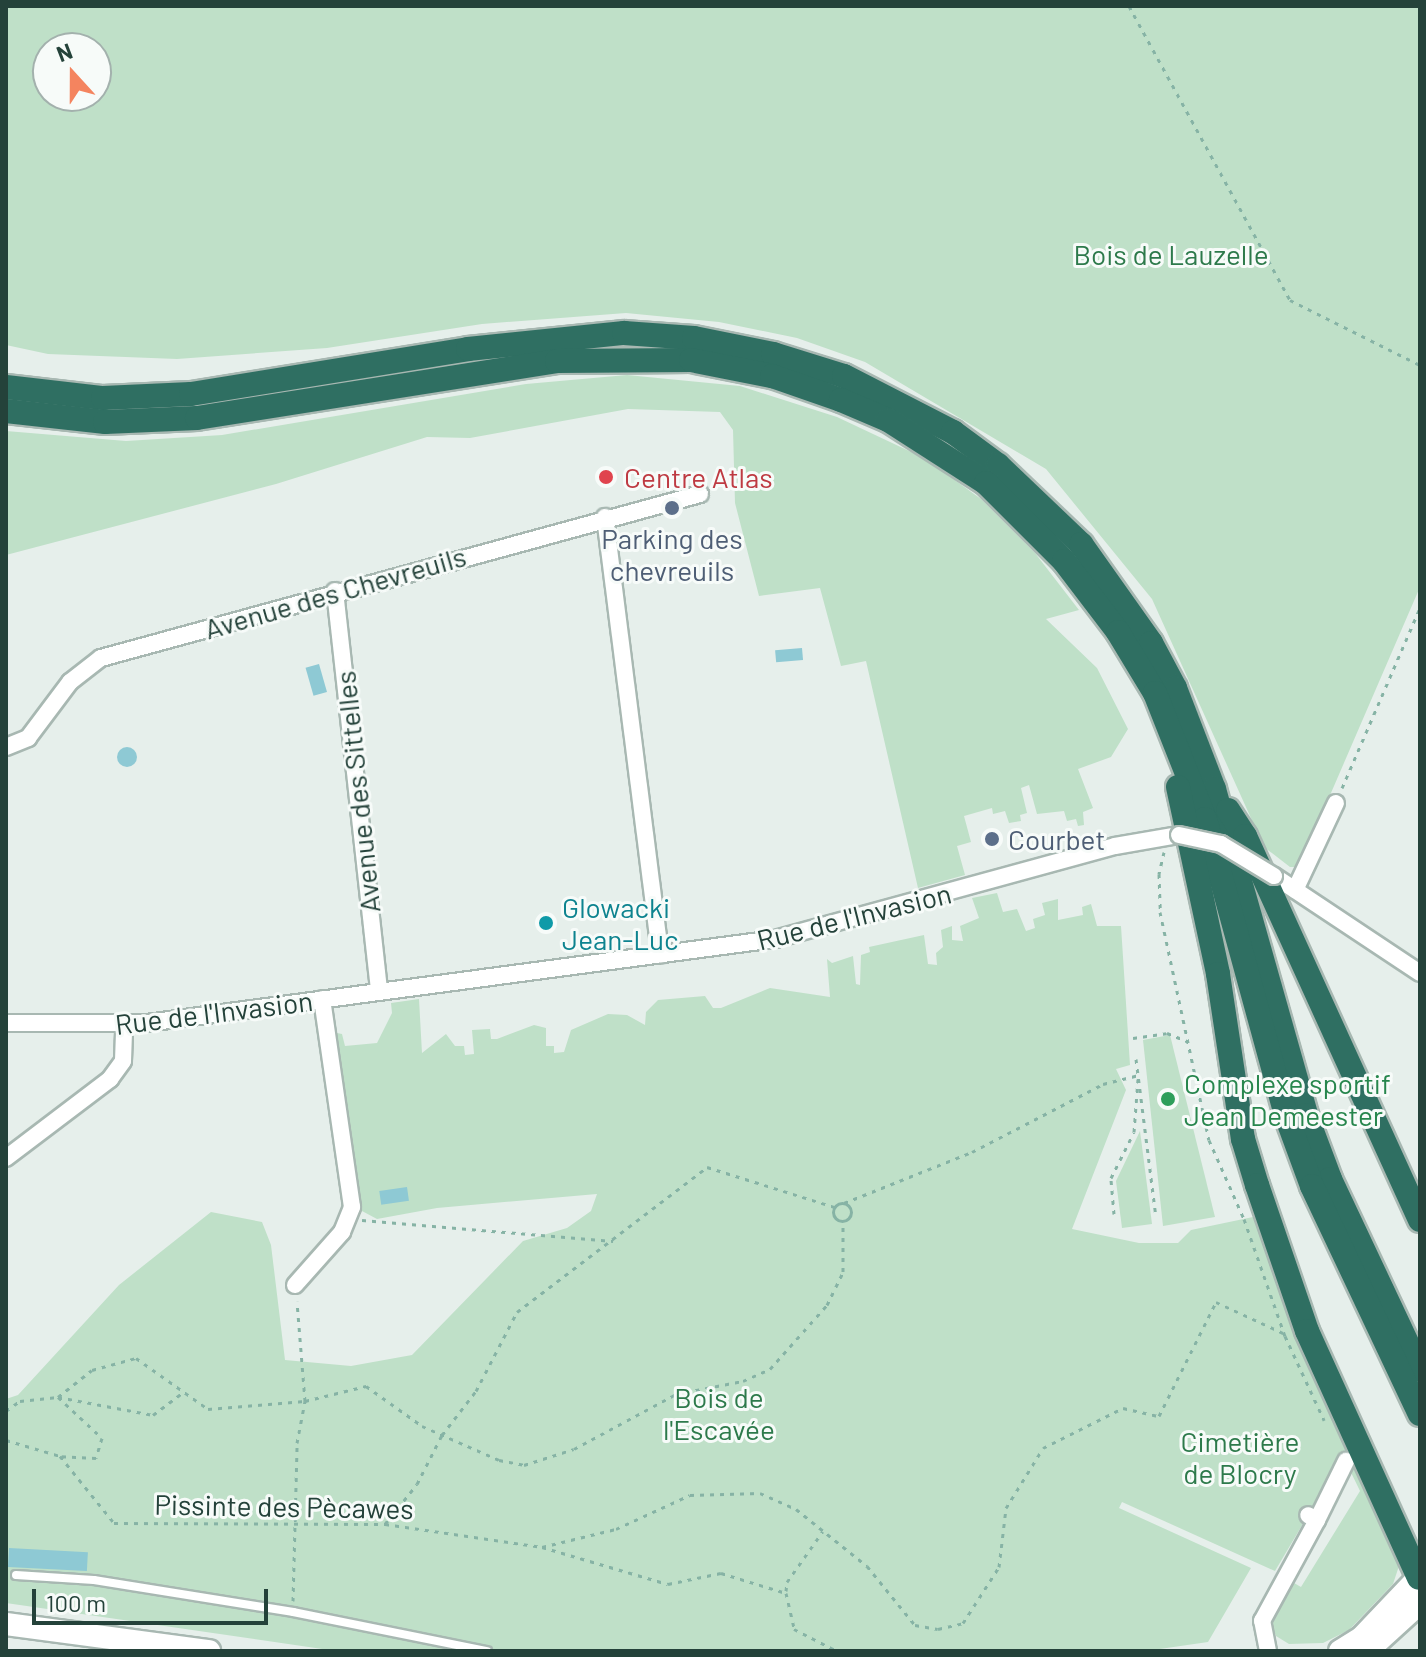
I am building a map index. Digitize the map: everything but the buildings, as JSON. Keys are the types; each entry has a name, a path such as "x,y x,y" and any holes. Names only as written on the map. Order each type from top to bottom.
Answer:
{"highway":[{"path":"6,387 103,398 191,394 468,349 624,333 694,338 844,376 953,432 998,465 1081,544 1151,643 1214,789 1306,1115 1330,1179 1420,1370"},
{"path":"6,411 105,422 197,418 479,371 621,358 691,360 772,376 888,420 986,483 1064,561 1118,632 1155,693 1205,819 1249,991 1312,1186 1420,1414"},
{"path":"1118,632 1154,715 1191,830 1243,1139 1257,1185 1307,1331 1419,1577"},
{"path":"1214,789 1245,836 1420,1220"}],"main road":[{"path":"1340,1651 1362,1637 1419,1577"},
{"path":"1368,1651 1420,1603"},
{"path":"6,1624 34,1632 209,1651"},
{"path":"6,1634 34,1632"}],"street":[{"name":"Avenue des Chevreuils","path":"6,747 28,738 70,682 101,658 605,517 700,494"},
{"path":"605,517 660,955"},
{"name":"Avenue des Sittelles","path":"335,591 379,992"},
{"path":"1295,890 1336,803"},
{"name":"Rue de l'Invasion","path":"6,1023 124,1025 660,955 810,932 1173,835 1221,844 1420,973"},
{"path":"295,1285 349,1219 352,1196 322,999"},
{"path":"6,1158 115,1074 123,1061 124,1025"},
{"path":"1268,1651 1262,1621 1313,1517 1346,1461"}],"lane":[{"path":"16,1575 94,1580 293,1612 487,1651"}],"path":[{"path":"1129,6 1290,300 1420,365"},
{"path":"1336,803 1420,608"},
{"path":"1173,835 1158,887 1209,1140 1244,1219 1283,1333 1331,1431"},
{"path":"1133,1038 1167,1033 1187,1041"},
{"path":"1136,1059 1156,1217"},
{"path":"385,1524 417,1484 442,1435 476,1391 517,1312 707,1167 835,1207 972,1152 1103,1084 1139,1075"},
{"path":"1114,1214 1111,1178 1134,1132 1139,1075"},
{"path":"58,1397 92,1370 136,1358 208,1409 305,1401 366,1386 442,1435 524,1465 574,1449 676,1394 743,1381 770,1369 827,1305 843,1272 843,1221 851,1211 844,1203"},
{"path":"835,1207 835,1218 843,1221"},
{"path":"349,1219 613,1241"},
{"path":"293,1612 297,1443 305,1401 295,1285"},
{"path":"542,1547 616,1529 690,1495 725,1491 760,1493 796,1509 867,1566 915,1625 938,1629 963,1623 999,1567 1006,1508 1043,1448 1123,1408 1159,1416 1216,1302 1283,1333"},
{"path":"6,1411 20,1401 58,1397 153,1415 184,1392"},
{"path":"6,1440 60,1456 96,1458 102,1438 58,1397"},
{"name":"Pissinte des Pècawes","path":"60,1456 114,1523 385,1524 542,1547 668,1584 721,1573 786,1593"},
{"path":"823,1531 787,1582 786,1593 794,1629 837,1651"}],"green space":[{"name":"Bois de Lauzelle","path":"6,6 1420,6 1420,587 1299,867 1290,867 1264,847 1152,599 1046,469 865,362 797,338 719,322 626,313 482,324 327,348 177,359 48,354 6,345"},
{"path":"627,375 740,386 837,417 924,458 981,499 1035,553 1079,610 1046,619 1097,668 1128,729 1111,757 1078,769 1093,808 1083,812 1084,825 1078,826 1076,819 1067,821 1064,811 1037,814 1029,785 1021,788 1027,813 1020,815 1021,821 1009,823 1005,811 993,814 992,808 964,816 971,842 957,846 965,875 918,888 866,661 841,666 820,588 759,596 735,503 733,430 720,412 628,409 470,438 427,437 276,484 6,555 6,431 126,441 222,435 526,384"},
{"name":"Bois de l'Escavée","path":"997,893 1003,912 1017,909 1026,931 1035,928 1033,919 1045,915 1042,903 1058,899 1058,920 1083,915 1082,907 1091,904 1097,926 1121,926 1130,1065 1116,1069 1126,1090 1072,1229 1139,1243 1178,1243 1191,1230 1253,1217 1295,1331 1401,1560 1393,1584 1349,1630 1323,1643 1289,1644 1276,1636 1270,1621 1287,1579 1301,1587 1360,1491 1343,1456 1275,1571 1122,1502 1119,1508 1251,1568 1208,1642 1146,1651 336,1651 6,1603 6,1399 18,1395 119,1285 211,1212 262,1222 271,1245 285,1360 351,1366 412,1355 523,1241 567,1228 591,1211 597,1194 437,1208 377,1219 362,1211 332,1032 342,1034 345,1046 377,1043 392,1013 391,1003 419,999 422,1053 446,1034 455,1046 464,1046 465,1055 474,1054 472,1030 490,1029 491,1039 497,1039 534,1025 546,1028 546,1046 554,1046 554,1053 564,1052 571,1030 608,1014 627,1015 645,1025 646,1012 658,1000 705,996 713,1008 721,1008 770,988 830,997 827,959 832,963 853,956 856,984 860,985 861,955 870,952 869,947 924,935 928,964 937,965 936,953 943,947 941,930 952,926 952,940 963,941 960,926 979,918 972,898"},
{"name":"Complexe sportif Jean Demeester","path":"1170,1035 1215,1217 1163,1226 1143,1040"},
{"name":"Complexe sportif Jean Demeester","path":"1140,1131 1152,1224 1122,1228 1116,1181"}],"water":[{"path":"802,648 803,660 776,662 775,650"},
{"path":"319,664 327,692 314,696 306,668"},
{"path":"123,747 131,747 137,757 131,767 123,767 117,761 117,753"},
{"path":"407,1187 409,1201 381,1205 379,1191"},
{"path":"9,1548 88,1552 87,1571 8,1567"}],"place":[{"name":"Centre Atlas","path":"606,477"},
{"name":"Parking des chevreuils","path":"672,508"},
{"name":"Courbet","path":"992,839"},
{"name":"Glowacki Jean-Luc","path":"546,923"},
{"name":"Complexe sportif Jean Demeester","path":"1168,1099"}],"park label":[{"name":"Cimetière de Blocry","path":"1240,1457"}]}
